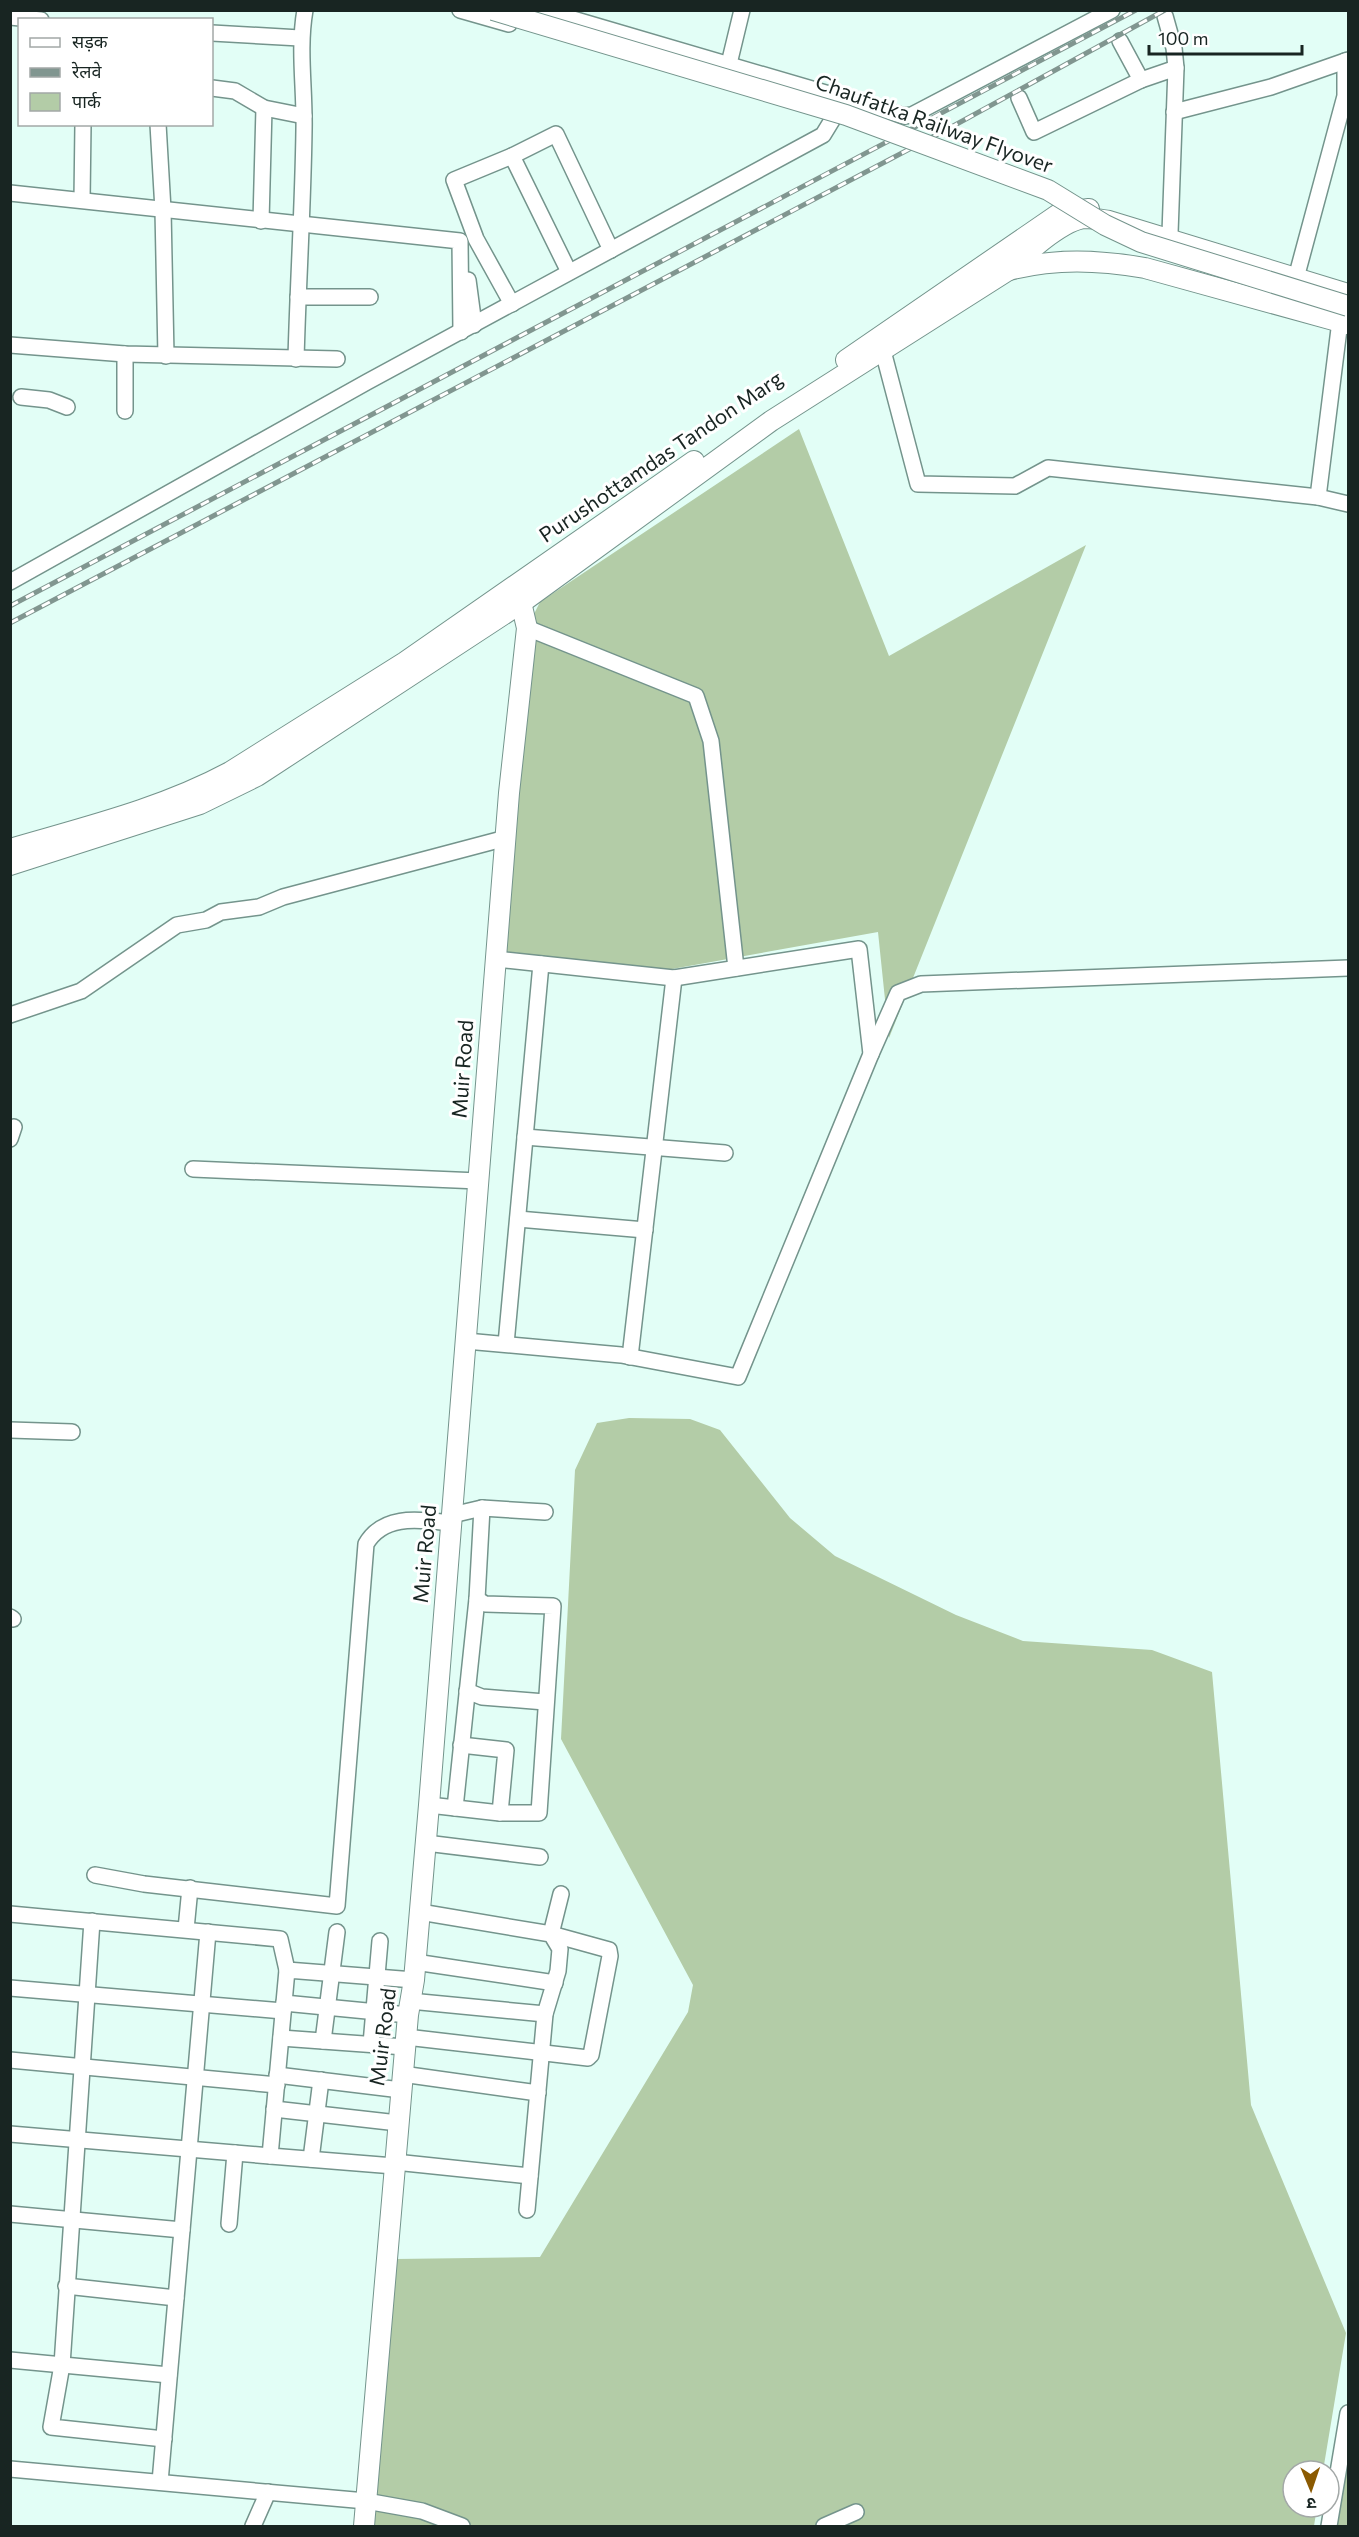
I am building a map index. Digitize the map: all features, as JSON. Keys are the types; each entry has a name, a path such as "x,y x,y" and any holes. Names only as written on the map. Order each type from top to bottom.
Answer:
{"main road":[{"name":"Chaufatka Railway Flyover","path":"493,10 846,115 1048,190 1105,225 1141,242 1346,317"},
{"name":"Purushottamdas Tandon Marg","path":"10,849 148,808 205,786 267,750 396,668 519,594 692,462 1060,213 1085,208 1298,274 1348,285"},
{"path":"10,865 162,818 229,791 771,421 884,351 1007,271 1036,246 1084,218 1137,229 1298,274 1348,294"},
{"path":"1007,271 1028,265 1081,259 1110,262 1145,268 1346,317"},
{"name":"Muir Road","path":"364,2526 405,2042 415,1971 426,1843 506,837 527,628 519,594"}],"street":[{"path":"296,359 303,225 304,116 300,38 305,10"},
{"path":"460,10 725,84 831,118"},
{"path":"542,10 895,115 912,115 1112,10"},
{"path":"725,84 742,10"},
{"path":"1165,16 1174,48 1176,68 1170,233"},
{"path":"213,33 300,38"},
{"path":"1120,41 1141,80"},
{"path":"1174,112 1271,87 1347,60 1345,96 1298,274"},
{"path":"1019,98 1034,132 1141,80 1176,68"},
{"path":"213,88 235,91 264,108 304,116"},
{"path":"10,582 467,328 823,135 831,118 845,99"},
{"path":"261,221 264,108"},
{"path":"82,200 83,126"},
{"path":"158,126 163,210 166,356"},
{"path":"513,304 477,239 454,180 512,156 556,134 611,250"},
{"path":"512,156 569,272"},
{"path":"10,193 460,241 467,328"},
{"path":"467,328 465,252 477,239"},
{"path":"298,297 370,297"},
{"path":"1318,497 1346,317"},
{"path":"10,345 166,356 337,359"},
{"path":"884,351 918,484 1015,486 1048,468 1318,497 1348,504"},
{"path":"125,354 125,411"},
{"path":"21,397 50,400 67,407"},
{"path":"527,628 696,696 711,741 736,968"},
{"path":"10,1015 81,991 177,925 206,920 221,912 259,907 282,897 506,837"},
{"path":"496,959 674,978 859,949 871,1054"},
{"path":"506,1344 541,964"},
{"path":"466,1341 630,1357 738,1377 898,993 921,984 1348,968"},
{"path":"630,1357 674,978"},
{"path":"525,1137 725,1153"},
{"path":"194,1169 478,1181"},
{"path":"518,1219 645,1230"},
{"path":"10,1431 72,1432"},
{"path":"455,1808 477,1599 482,1508"},
{"path":"95,1875 144,1884 337,1906 366,1544 387,1525 407,1519 451,1519 482,1508 545,1512"},
{"path":"429,1805 500,1813 539,1813 553,1606 485,1604 477,1599"},
{"path":"467,1690 482,1697 545,1702"},
{"path":"461,1745 506,1750 500,1813"},
{"path":"426,1843 540,1857"},
{"path":"186,1929 190,1888"},
{"path":"527,2210 545,2014 555,1983 560,1949 551,1935 561,1894"},
{"path":"281,2038 371,2044 405,2042 588,2058 591,2055 610,1956 609,1950 551,1935 420,1912"},
{"path":"10,1914 280,1939 287,1970 270,2156"},
{"path":"92,1921 75,2139 62,2365 51,2427 164,2439"},
{"path":"160,2482 208,1932"},
{"path":"323,2041 337,1932"},
{"path":"371,2044 380,1941"},
{"path":"287,1970 377,1978 415,1971 555,1983"},
{"path":"10,1988 202,2004 326,2007 374,2012 409,2008 545,2014"},
{"path":"10,2060 195,2078 402,2082 538,2093"},
{"path":"311,2159 321,2080"},
{"path":"274,2109 398,2123"},
{"path":"10,2134 530,2176"},
{"path":"229,2224 235,2153"},
{"path":"10,2214 182,2230"},
{"path":"66,2286 176,2298"},
{"path":"10,2360 169,2375"},
{"path":"1329,2526 1348,2413"},
{"path":"10,2469 366,2501 422,2511 462,2526"},
{"path":"253,2526 268,2492"},
{"path":"824,2526 856,2512"}],"green space":[{"path":"799,429 889,656 1086,545 889,1038 878,932 661,971 503,951 527,628 540,602"},
{"path":"629,1418 690,1419 720,1430 790,1518 835,1556 956,1615 1023,1641 1152,1650 1212,1672 1251,2105 1346,2333 1325,2459 1281,2459 1281,2519 1315,2519 1314,2526 372,2526 396,2259 540,2257 688,2012 693,1985 561,1739 575,1470 597,1423"},
{"path":"1348,2436 1348,2526 1336,2526 1337,2519 1341,2519 1341,2488"}],"railway":[{"path":"10,606 1136,10"},
{"path":"10,623 955,125 1165,10"}]}
